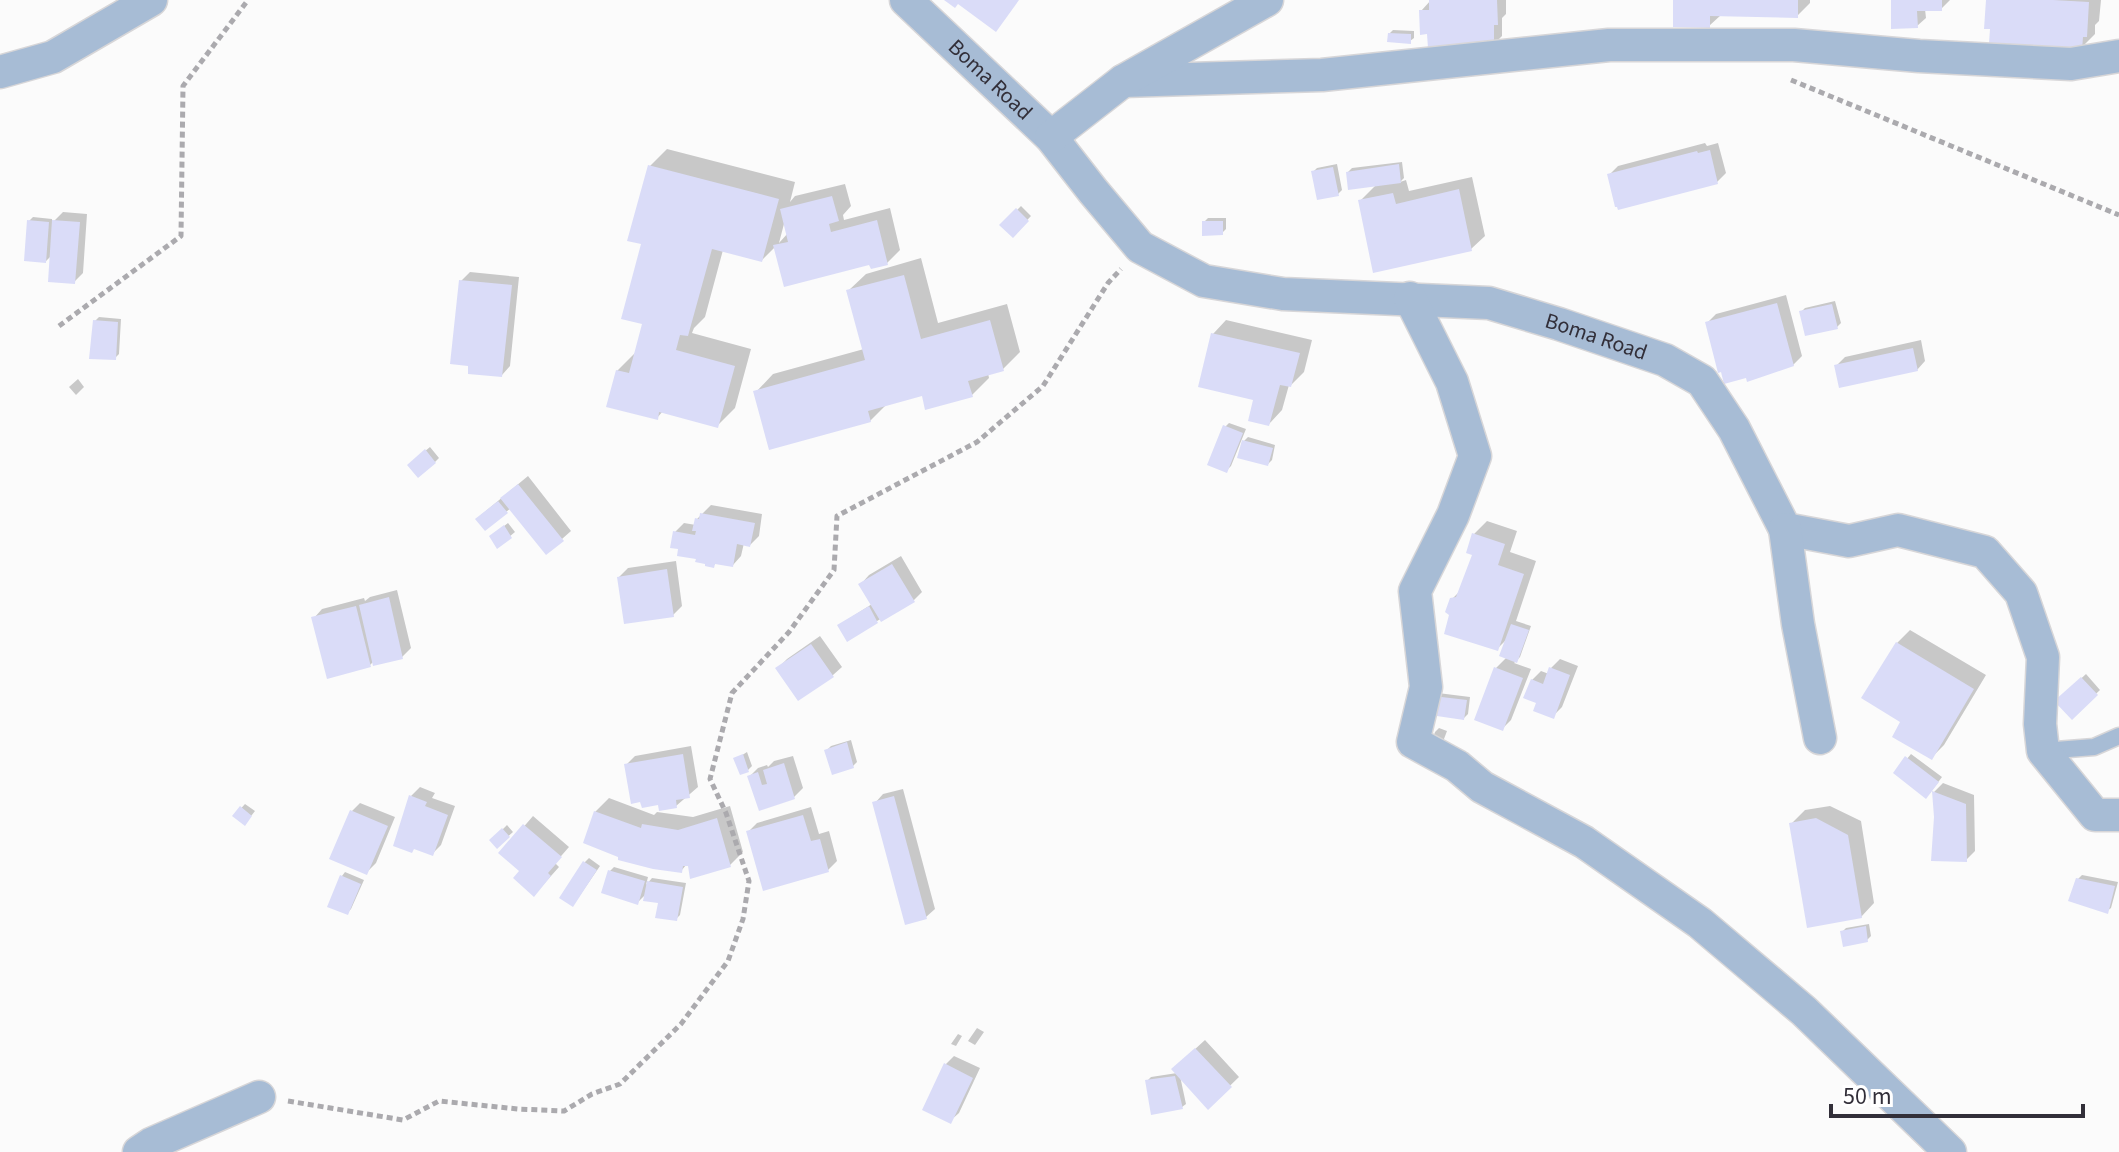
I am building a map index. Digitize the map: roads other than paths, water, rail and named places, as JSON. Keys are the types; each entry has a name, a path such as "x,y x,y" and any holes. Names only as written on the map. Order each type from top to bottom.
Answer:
{"street":[{"path":"0,72 53,57 151,0"},
{"name":"Boma Road","path":"906,0 1051,137 1140,247 1204,281 1283,294 1489,303 1665,360 1702,381 1734,429 1785,529 1798,624 1820,738"},
{"path":"1051,137 1123,81 1267,0"},
{"path":"1123,81 1322,75 1609,45 1794,45 1919,56 2071,64 2119,56"},
{"path":"1410,298 1452,382 1475,456 1453,515 1415,591 1426,687 1413,742 1457,766 1482,787 1584,842 1700,923 1804,1011 1950,1152"},
{"path":"1785,529 1849,541 1898,530 1985,552 2021,593 2043,657 2040,724 2043,751 2095,815 2119,815"},
{"path":"139,1152 259,1097"}],"lane":[{"path":"2043,751 2094,747 2119,736"}]}
